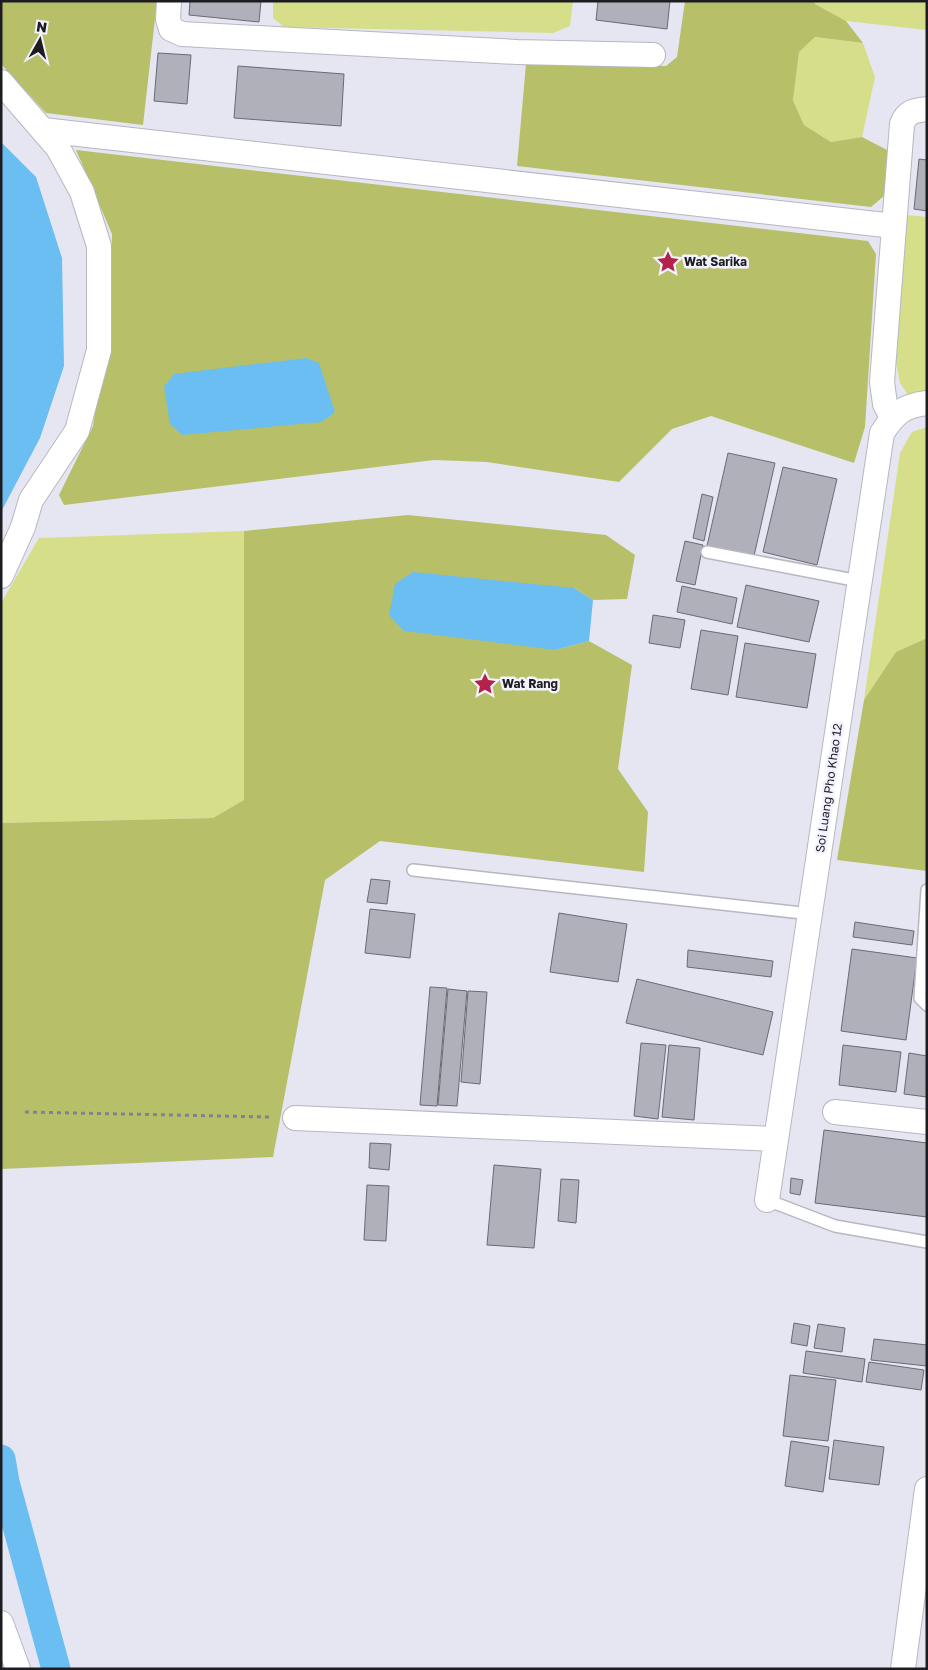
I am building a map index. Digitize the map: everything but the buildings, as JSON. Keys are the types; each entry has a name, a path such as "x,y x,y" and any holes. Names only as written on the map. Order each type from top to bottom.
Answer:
{"street":[{"path":"168,1 168,19 171,28 182,34 517,52 653,55"},
{"path":"1,82 58,148 82,192 99,246 99,350 77,431 31,500 23,527 1,576"},
{"path":"927,109 911,111 905,116 902,124 882,382 885,404 892,418 909,405 927,403"},
{"path":"43,130 894,226"},
{"name":"Soi Luang Pho Khao 12","path":"767,1200 882,433 892,418"},
{"path":"835,1112 927,1122"},
{"path":"296,1118 776,1139"},
{"path":"903,1669 927,1489"},
{"path":"3,1632 18,1669"}],"lane":[{"path":"707,552 860,582"},
{"path":"413,870 810,914"},
{"path":"927,890 920,998 927,1005"},
{"path":"767,1200 835,1226 927,1242"}],"path":[{"path":"25,1112 296,1118"}],"green space":[{"path":"1,1 157,1 143,125 46,113 1,64"},
{"path":"273,1 573,1 570,26 553,33 284,27 273,18"},
{"path":"685,1 815,1 815,4 846,21 863,43 815,37 799,52 793,100 804,125 831,142 862,137 889,151 884,196 871,207 517,166 526,64 666,66 677,57"},
{"path":"815,1 927,1 927,30 846,21 815,4"},
{"path":"815,37 863,43 875,77 862,137 831,142 804,125 793,99 799,52"},
{"path":"76,150 868,241 876,254 865,427 854,463 711,416 672,429 619,482 487,462 434,460 64,505 59,495 93,426 111,296 112,234"},
{"path":"907,215 927,217 927,393 908,395 900,383 896,363"},
{"path":"927,427 927,638 896,652 864,700 900,453 912,432"},
{"path":"408,515 606,535 635,555 627,599 593,600 574,588 555,650 589,641 632,665 618,769 648,812 644,872 380,841 325,880 273,1157 1,1169 1,823 213,818 244,800 244,531"},
{"path":"244,531 244,800 213,818 1,823 1,603 39,538"},
{"path":"927,638 927,871 837,860 864,700 896,652"}],"water":[{"path":"1,142 36,177 62,258 64,366 40,438 1,512"},
{"path":"306,358 319,363 335,412 322,422 182,435 170,424 164,387 174,374"},
{"path":"413,572 574,588 593,600 589,641 555,650 404,631 389,615 395,584"}],"waterway":[{"path":"1,1459 5,1482 56,1669"}],"place":[{"name":"Wat Sarika","path":"668,262"},
{"name":"Wat Rang","path":"485,684"}]}
